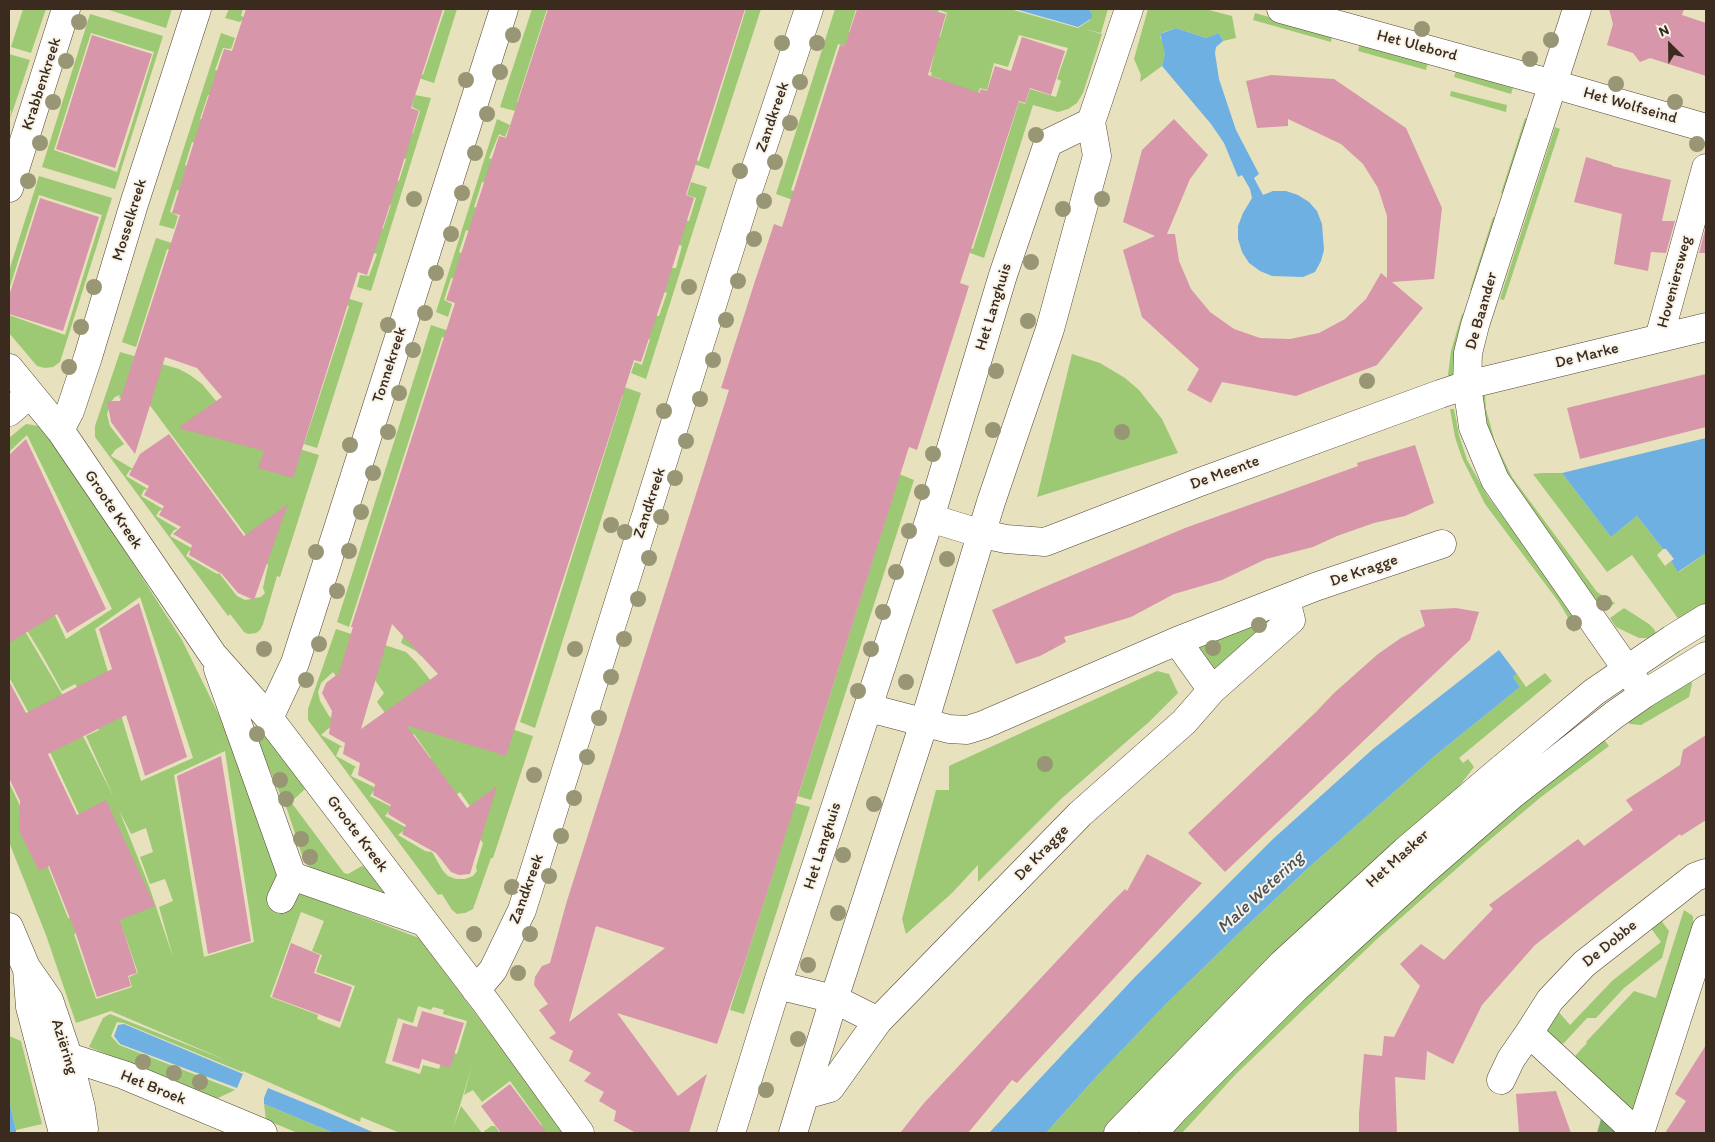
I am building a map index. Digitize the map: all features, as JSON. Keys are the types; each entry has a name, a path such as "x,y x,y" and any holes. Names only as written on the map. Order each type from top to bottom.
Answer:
{"street":[{"name":"Krabbenkreek","path":"9,188 66,9"},
{"name":"Mosselkreek","path":"60,430 70,411 88,357 137,194 197,9"},
{"name":"Tonnekreek","path":"269,718 295,663 504,9"},
{"name":"Zandkreek","path":"476,990 493,970 522,910 748,191 809,9"},
{"path":"793,1133 834,998 924,722 982,534 1050,329 1097,156 1091,122 1129,9"},
{"name":"Het Ulebord","path":"1281,9 1553,84"},
{"name":"De Baander","path":"1577,9 1475,325 1468,353 1467,385 1473,427 1495,480 1644,694"},
{"name":"Het Wolfseind","path":"1553,84 1706,128"},
{"name":"Het Langhuis","path":"732,1133 777,985 930,518 1003,275 1048,143 1091,122"},
{"name":"Hoveniersweg","path":"1659,338 1706,168"},
{"name":"De Marke","path":"1467,385 1706,328"},
{"name":"Groote Kreek","path":"9,368 60,430 213,656 269,718 476,990 580,1133"},
{"name":"De Meente","path":"982,534 1006,539 1046,542 1210,478 1467,385"},
{"path":"9,412 30,394"},
{"path":"930,518 982,534"},
{"name":"De Kragge","path":"924,722 957,730 975,729 1177,641 1315,588 1442,544"},
{"name":"De Kragge","path":"805,1095 830,1088 878,1021 1080,814 1184,722 1212,690 1291,620 1286,600"},
{"name":"Het Masker","path":"1118,1133 1282,964 1405,851 1585,700 1672,639 1706,618"},
{"path":"1177,641 1212,690"},
{"name":"Groote Kreek","path":"213,656 287,887 424,922"},
{"name":"Het Masker","path":"1153,1133 1295,989 1512,794 1614,715 1706,656"},
{"path":"869,708 924,722"},
{"name":"De Dobbe","path":"1501,1080 1511,1059 1550,1000 1584,964 1694,877 1706,873"},
{"name":"Aziëring","path":"9,928 26,967 49,1000 68,1056 81,1108 84,1129 82,1133"},
{"path":"1529,1033 1639,1133 1706,929"},
{"name":"Aziëring","path":"26,967 30,1006 63,1133"},
{"path":"777,985 834,998 878,1021"},
{"name":"Het Broek","path":"41,1048 124,1075 263,1133"}],"green space":[{"path":"23,9 46,9 31,53 11,47"},
{"path":"106,9 168,10 172,9 166,28"},
{"path":"229,9 243,9 241,16 294,34 303,9 386,9 371,58 423,75 445,9 457,9 434,83 242,20 240,22 225,18"},
{"path":"532,9 547,9 517,102 526,106 523,113 500,107"},
{"path":"650,9 700,9 657,148 699,161 746,9 761,9 709,169 634,145 647,19"},
{"path":"835,9 856,9 849,32 883,43 899,34 907,9 1010,9 1078,28 1090,20 1092,14 1089,9 1108,9 1101,33 1083,29 1102,34 1083,93 1077,103 1068,109 1058,112 1033,105 984,258 965,251 966,246 973,249 1019,102 1025,104 1030,89 1056,97 1061,81 1057,79 1068,48 1019,35 1008,67 994,63 987,90 980,88 930,240 937,94 941,79 931,76 932,73 930,72 934,55 890,40 878,56 838,44 791,190 796,192 793,200 776,194","holes":["939,10 947,13 940,37 932,35"]},
{"path":"1148,9 1205,9 1232,16 1236,38 1223,41 1219,33 1206,38 1176,28 1164,32 1160,34 1165,47 1162,66 1140,82 1141,75 1134,59"},
{"path":"1255,13 1332,35 1331,42 1253,20"},
{"path":"90,14 163,36 115,189 42,167","holes":["91,33 154,52 117,172 54,150"]},
{"path":"221,33 235,38 231,49 223,48 215,70 224,73 216,96 208,95 200,119 207,122 200,145 192,142 185,165 193,169 185,192 177,190 170,212 178,216 174,229 159,225"},
{"path":"1360,43 1428,62 1426,70 1358,51"},
{"path":"9,54 30,60 10,119 11,111 9,110"},
{"path":"1456,71 1513,88 1511,94 1454,77"},
{"path":"1451,91 1507,105 1506,112 1450,96"},
{"path":"415,95 431,98 371,291 357,287 360,275 369,276 377,254 368,251 376,227 383,229 391,205 384,202 390,179 399,181 406,159 397,155 405,132 413,133 420,111 412,107"},
{"path":"1525,118 1530,120 1507,194 1501,193"},
{"path":"497,119 510,125 505,137 499,134 489,158 498,161 490,184 482,182 474,207 481,209 474,233 466,230 459,252 467,256 459,280 451,278 444,300 452,304 448,317 436,312"},
{"path":"1555,127 1560,129 1504,300 1500,299"},
{"path":"39,176 112,198 60,362 53,367 45,368 37,366 9,333 9,315 65,335 102,215 39,195 9,290 9,271"},
{"path":"691,182 707,187 646,379 631,373 635,362 642,365 650,339 642,336 650,314 659,316 667,293 658,289 665,268 676,268 682,246 674,243 681,219 689,221 696,198 687,195"},
{"path":"1493,217 1499,218 1475,293 1470,290"},
{"path":"156,238 178,245 176,251 167,249 136,347 122,342"},
{"path":"287,280 363,303 317,448 304,444 349,306 302,290"},
{"path":"1462,314 1468,316 1453,383 1447,383 1451,351"},
{"path":"431,325 509,351 527,367 525,374 515,371 509,387 520,391 519,399 505,395 489,449 501,454 498,460 487,457 482,474 493,478 491,484 480,481 473,499 485,502 481,516 469,514 458,546 470,550 465,565 452,562 443,593 455,597 450,613 438,609 421,656 401,643 410,617 400,612 406,593 416,596 425,567 415,565 437,497 446,500 455,473 445,469 459,425 469,428 485,378 475,374 484,349 442,337 349,627 337,622"},
{"path":"120,352 179,369 190,375 202,384 241,431 319,455 280,577 277,576 260,630 256,633 248,634 244,632 230,614 228,616 95,437 95,426","holes":["120,395 119,398 146,400 268,565 263,588 265,593 261,597 245,600 237,596 219,573 217,574 186,556 193,549 170,536 174,530 178,529 156,516 163,509 141,496 144,490 148,489 126,476 133,469 111,456 115,450 124,444 110,426 107,414 111,402"]},
{"path":"1072,354 1100,363 1125,378 1139,390 1162,419 1178,453 1037,497"},
{"path":"551,372 562,372 621,390 624,387 641,393 535,728 520,722 623,395 574,379 558,425 555,426 539,477 551,481 537,525 527,522 519,549 528,553 514,597 505,593 497,618 495,618 478,677 488,680 482,697 491,700 487,712 461,704 437,677 439,671 450,675 456,657 446,655 447,649 460,652 479,593 466,589 470,578 491,583 496,564 489,561 493,548 481,543 482,538 495,543 502,524 488,518 492,504 505,508 514,475 502,472 505,466 519,471 523,456 509,452 513,440 533,446 540,422 521,415 523,407 535,411 539,397 543,398"},
{"path":"1485,395 1486,409 1495,442 1512,477 1597,592 1615,603 1604,611 1493,454 1479,396"},
{"path":"1450,409 1454,409 1459,435 1467,460 1487,495 1562,598 1580,629 1573,632 1569,619 1558,601 1485,504 1462,458 1455,437"},
{"path":"26,424 39,426 95,504 182,640 240,758 295,891 419,938 565,1133 531,1133 542,1125 510,1081 482,1102 473,1090 464,1095 472,1066 453,1128 461,1106 482,1133 400,1133 361,1117 360,1122 243,1071 124,1023 117,1022 111,1036 119,1045 235,1090 216,1099 89,1047 103,1018 110,1014 228,1061 111,1011 76,1023 46,935 9,842 9,782 48,867 68,918 82,913 88,928 74,934 96,999 132,987 129,977 138,973 83,823 48,748 9,677 9,604 62,694 114,798 86,736 99,730 84,696 75,684 62,691 9,601 21,591 9,572 9,517 66,639 112,609 27,435 9,452 9,438","holes":["140,597 193,758 141,781 95,629","225,751 254,942 204,957 174,775","119,810 131,834 146,828 153,852 140,857 150,884 165,879 173,901 159,907 173,957 149,886","301,912 324,921 312,951 322,955 316,972 355,986 340,1028 317,1019 318,1015 270,997","418,1006 431,1010 433,1007 444,1010 443,1014 467,1021 457,1054 445,1050 439,1069 423,1065 420,1074 385,1063 398,1018 413,1023"]},
{"path":"1562,473 1611,537 1637,516 1663,549 1657,555 1665,566 1671,561 1679,572 1706,553 1706,607 1682,624 1632,555 1607,572 1533,474"},
{"path":"899,474 914,480 811,800 798,796"},
{"path":"1624,608 1649,624 1657,635 1639,638 1616,627 1610,618"},
{"path":"1265,618 1271,621 1216,678 1196,647"},
{"path":"336,629 406,652 447,701 475,717 533,736 493,858 491,858 473,909 457,914 452,910 442,894 438,895 308,720 308,709","holes":["368,670 384,693 377,702 405,740 414,734 431,758 422,763 450,799 460,792 474,812 466,823 483,843 476,867 477,871 473,876 465,879 456,879 448,876 432,852 425,851 398,835 407,828 385,816 392,807 370,796 376,788 351,776 355,767 358,768 336,756 340,747 343,747 321,735 336,722 329,716 320,701 318,692 321,683 333,672 336,676"]},
{"path":"1157,671 1169,674 1178,693 1150,721 1061,799 978,882 978,865 952,893 906,934 902,919 936,790 949,790 949,766"},
{"path":"1545,673 1552,681 1459,758 1463,763 1468,759 1474,767 1457,789 1106,1133 1046,1133 1096,1077 1165,1005 1306,870 1437,754 1520,687 1513,677 1517,674 1526,687"},
{"path":"1690,678 1692,684 1689,697 1641,725 1630,724 1625,720"},
{"path":"263,728 304,785 305,789 291,802 344,873 348,874 362,866 365,867 387,896 311,869 307,864 302,855 288,812 254,734 253,730"},
{"path":"1601,736 1609,746 1541,797 1377,939 1236,1074 1182,1133 1163,1133 1346,952"},
{"path":"795,803 810,807 744,1014 730,1010"},
{"path":"1684,910 1693,916 1693,926 1633,1115 1575,1062 1576,1055 1634,991 1656,998"},
{"path":"1657,915 1669,931 1662,958 1624,988 1596,1018 1587,1018 1564,1043 1558,1045 1548,1032 1547,1025 1557,1010 1570,1025 1612,981 1661,942 1648,924"},
{"path":"9,1036 21,1041 42,1124 16,1130 9,1100"},
{"path":"264,1104 334,1133 298,1133 266,1120"},
{"path":"1603,1112 1619,1133 1597,1133"},
{"path":"491,1126 495,1126 500,1133 482,1133"}],"water":[{"path":"1015,9 1089,9 1092,18 1078,27"},
{"path":"1176,28 1206,38 1219,33 1223,41 1216,47 1215,53 1219,79 1236,130 1259,174 1254,178 1263,195 1273,191 1286,191 1298,195 1309,202 1317,211 1322,224 1324,250 1315,272 1303,277 1272,276 1260,271 1249,263 1242,252 1238,239 1238,226 1252,198 1250,189 1242,175 1238,177 1224,143 1211,124 1162,66 1165,53 1160,34"},
{"path":"1706,438 1706,553 1678,572 1671,561 1674,559 1666,549 1663,549 1637,516 1611,537 1562,473"},
{"name":"Male Wetering","path":"1499,650 1517,674 1513,677 1520,687 1437,754 1306,870 1165,1005 1096,1077 1046,1133 989,1133 1134,978 1273,839 1374,748"},
{"path":"124,1024 243,1074 237,1088 120,1044 114,1036 118,1025"},
{"path":"268,1088 375,1133 334,1133 264,1104"},
{"path":"9,1100 16,1130 16,1133 9,1133"}],"building":[{"path":"246,9 443,9 411,108 419,111 393,196 367,275 358,272 293,478 258,468 264,451 178,428 222,397 197,368 165,357 135,454 111,422 107,401 120,401 180,215 172,213 197,132 224,49 232,51"},
{"path":"548,9 745,9 686,195 694,198 664,294 641,362 634,360 506,756 406,725 467,808 497,786 470,874 459,875 451,872 436,853 402,834 406,825 388,814 391,805 373,795 375,784 358,775 360,763 343,754 345,743 329,734 332,711 322,693 326,683 339,673 353,627 351,627 455,303 446,300 499,136 506,138","holes":["392,624 438,674 361,729"]},
{"path":"857,9 927,9 946,14 928,75 979,93 981,89 987,91 995,66 1011,71 1022,37 1065,51 1051,95 1030,88 1025,103 1019,101 960,283 969,286 917,450 909,447 717,1044 617,1013 678,1096 707,1074 689,1133 636,1133 614,1121 616,1111 599,1101 604,1092 584,1081 591,1073 569,1061 573,1051 549,1038 556,1033 539,1010 548,1004 534,985 535,977 542,966 550,963 566,904 729,390 721,388 755,281 774,224 782,227 840,45 845,46","holes":["596,926 665,948 569,1022"]},
{"path":"1609,9 1684,9 1682,15 1706,23 1706,76 1650,58 1640,62 1633,53 1607,45 1613,24"},
{"path":"92,35 152,54 115,168 56,149"},
{"path":"1271,75 1334,79 1406,128 1442,208 1434,279 1392,282 1423,308 1377,365 1296,396 1222,382 1211,403 1187,390 1199,369 1142,317 1123,250 1155,236 1123,222 1142,150 1174,119 1208,155 1190,179 1167,234 1175,234 1179,261 1191,289 1210,312 1234,329 1260,338 1290,339 1319,333 1345,319 1366,299 1381,273 1387,278 1387,216 1378,188 1363,164 1341,144 1288,119 1288,126 1257,128 1246,81"},
{"path":"1586,157 1612,166 1671,180 1662,221 1675,221 1666,253 1651,252 1648,271 1614,264 1622,214 1574,202"},
{"path":"40,198 99,217 63,331 9,314 9,296"},
{"path":"1706,226 1706,253 1699,253"},
{"path":"1706,374 1706,427 1580,459 1567,408"},
{"path":"169,434 244,536 288,504 254,600 238,593 222,574 189,555 192,545 173,534 181,527 159,515 164,506 144,495 149,486 129,475 140,454"},
{"path":"26,439 106,609 67,633 57,614 9,643 9,455"},
{"path":"1415,445 1434,503 1405,516 1374,523 1313,547 1266,559 1222,580 1174,594 1131,617 1064,637 1066,642 1040,656 1016,664 992,610 1185,528 1358,466 1357,463"},
{"path":"139,603 187,757 145,776 126,715 48,754 77,815 106,800 155,906 120,920 137,973 128,976 131,986 97,997 75,931 49,866 39,871 19,831 20,801 9,778 9,681 26,713 112,669 99,629"},
{"path":"1456,608 1479,612 1470,640 1225,872 1188,833 1334,693 1378,654 1401,638 1425,626 1420,610"},
{"path":"1706,735 1706,820 1681,836 1680,834 1535,945 1482,1005 1453,1064 1427,1051 1425,1080 1395,1077 1397,1133 1359,1133 1364,1054 1382,1056 1384,1036 1394,1037 1420,986 1400,964 1421,944 1444,960 1493,909 1489,905 1578,839 1584,846 1633,810 1626,800 1680,765 1683,750"},
{"path":"221,756 251,941 208,954 177,776"},
{"path":"1147,854 1202,883 1017,1083 1012,1080 968,1133 900,1133 924,1103 1110,904 1125,889 1127,891"},
{"path":"291,943 320,955 314,973 352,987 340,1022 272,997"},
{"path":"422,1011 464,1023 450,1068 422,1059 419,1069 392,1061 403,1023 417,1027"},
{"path":"1706,1045 1706,1133 1665,1133 1686,1101 1675,1094"},
{"path":"510,1084 547,1133 501,1133 481,1106"},
{"path":"1556,1091 1571,1133 1519,1133 1516,1094"}]}
